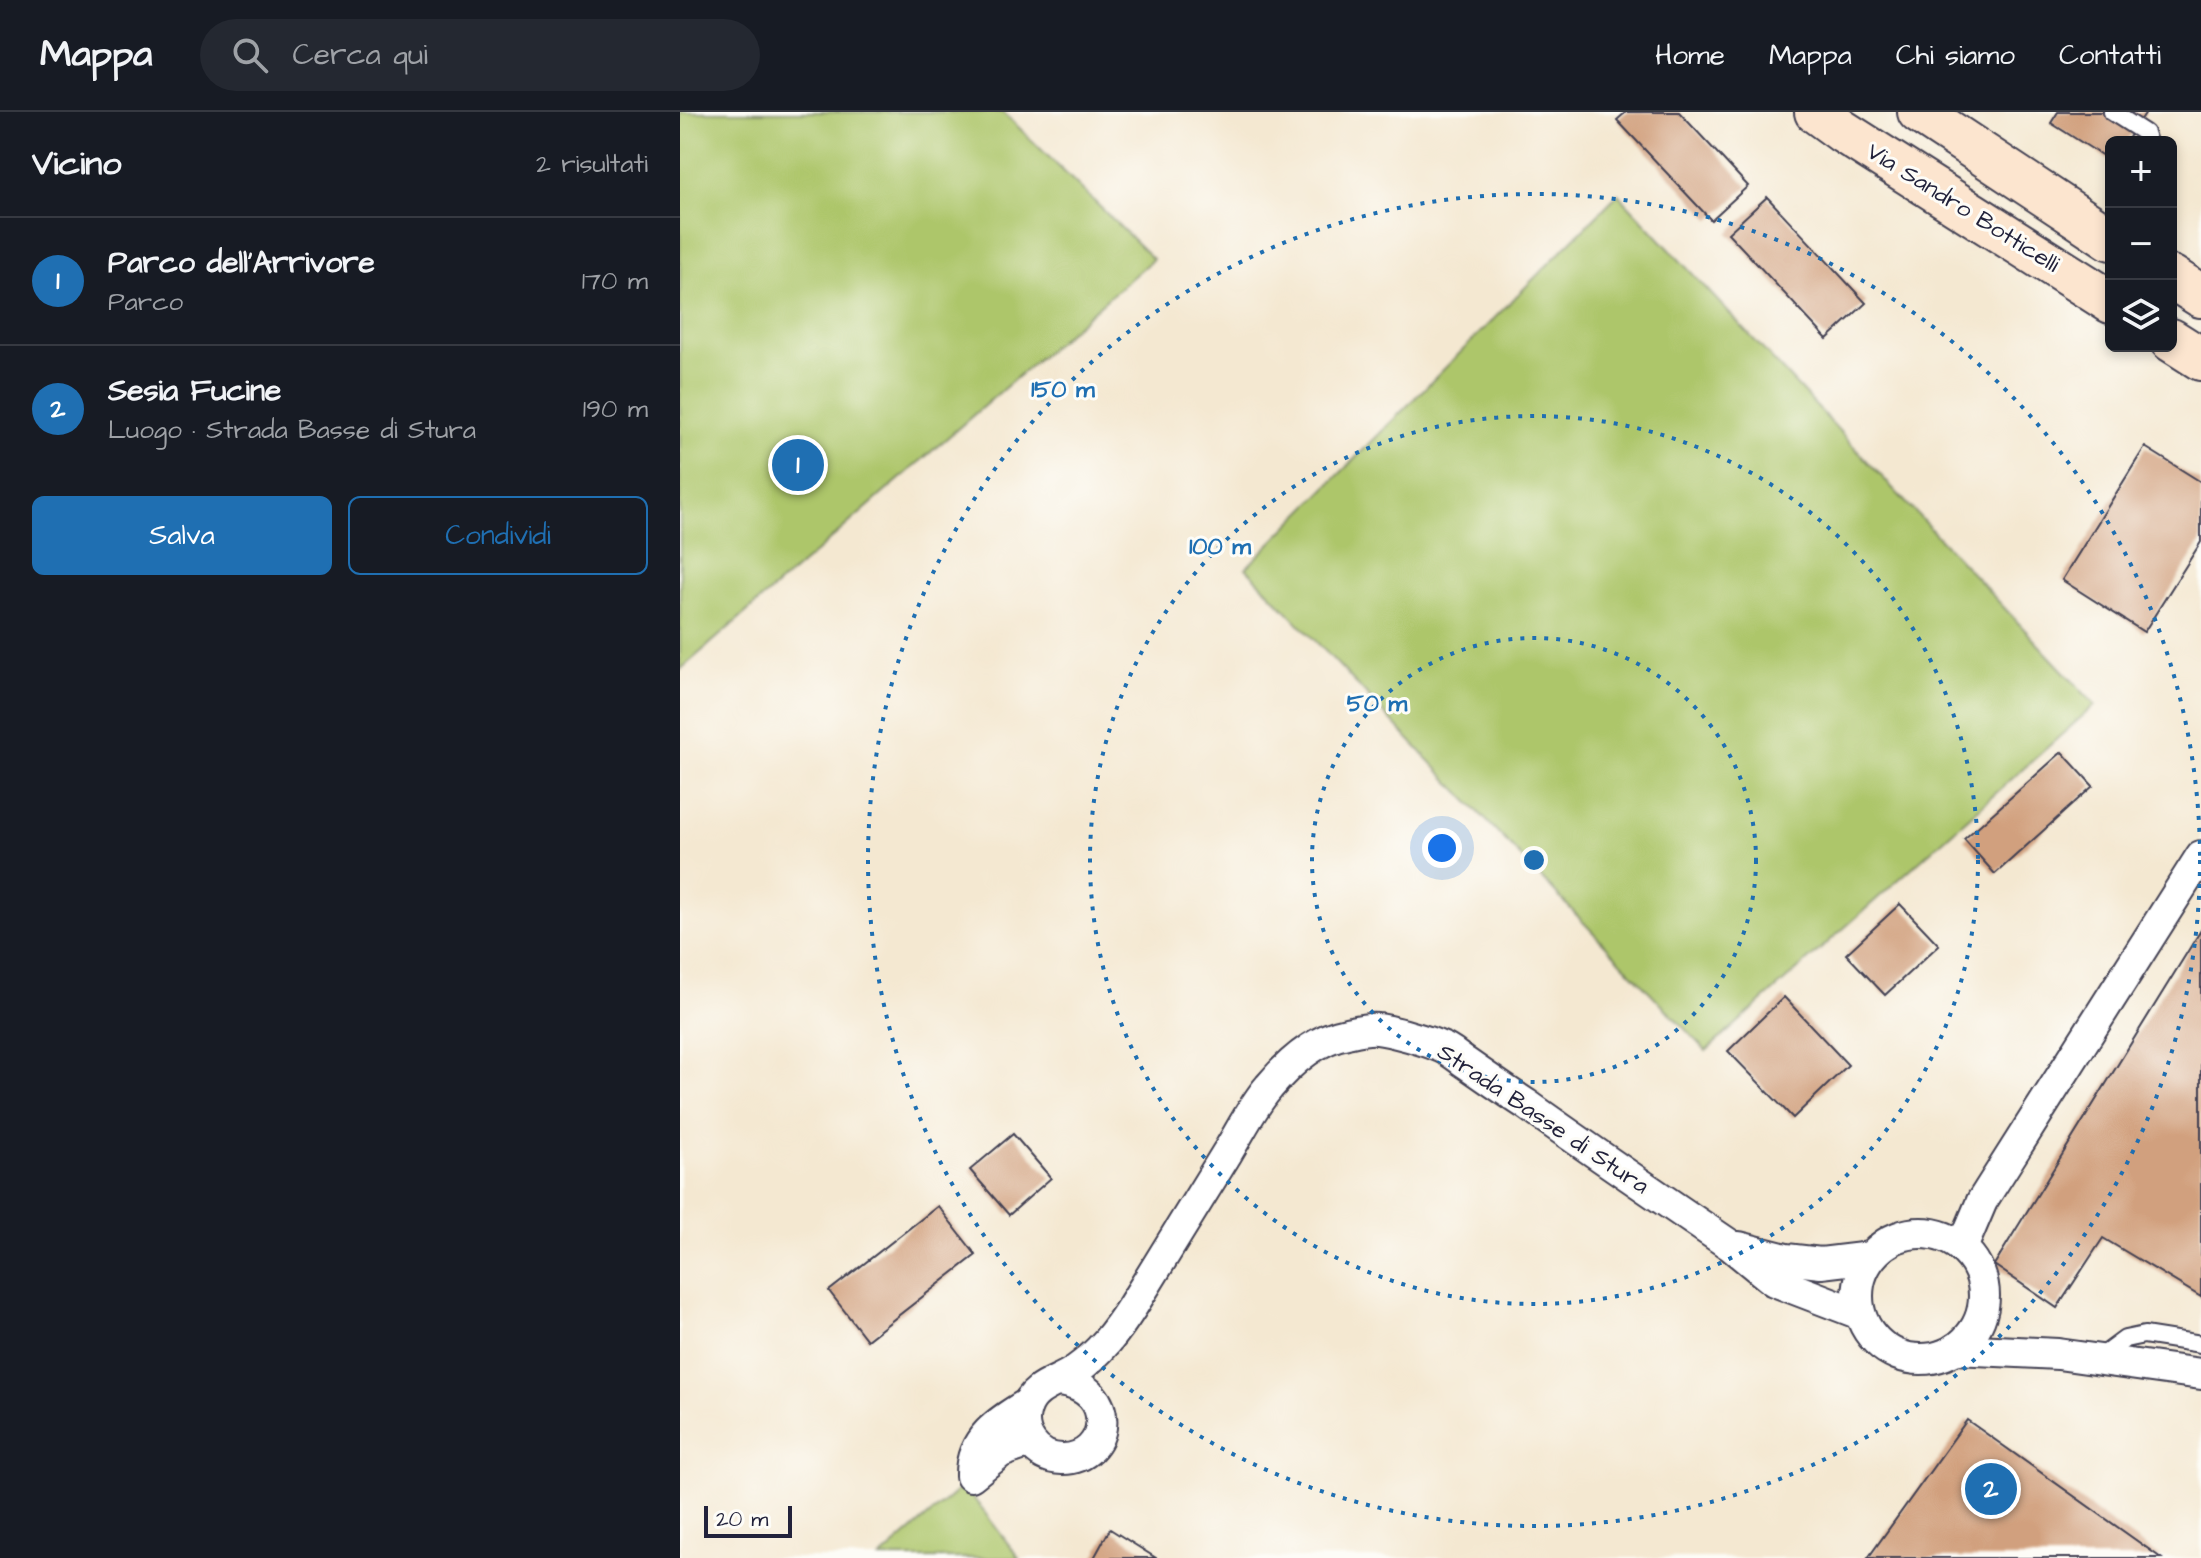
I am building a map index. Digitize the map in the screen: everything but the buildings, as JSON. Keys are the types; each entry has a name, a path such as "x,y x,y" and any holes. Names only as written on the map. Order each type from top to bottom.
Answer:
{"main road":[{"name":"Via Sandro Botticelli","path":"1816,112 2105,298"},
{"path":"1919,112 2105,235"},
{"path":"2176,280 2201,296"},
{"path":"2177,344 2201,359"}],"street":[{"path":"1962,1248 1982,1201 2201,856"},
{"name":"Strada Basse di Stura","path":"1115,1335 1102,1384 1100,1432 1094,1444 1074,1458 1061,1459 1038,1451 1030,1442 1001,1452 971,1476 971,1462 980,1441 1004,1418 1027,1404 1035,1393 1076,1370 1115,1335 1268,1087 1311,1047 1344,1033 1376,1029 1443,1047 1730,1245 1774,1281 1860,1314"},
{"path":"1928,1233 1982,1201"},
{"path":"1928,1233 1946,1238 1962,1248 1981,1276 1984,1292 1978,1324 1968,1338 1955,1349 1928,1358 1899,1355 1886,1349 1866,1327 1860,1314 1858,1294 1861,1275 1871,1257 1887,1243 1906,1235 1928,1233"},
{"name":"Strada Basse di Stura","path":"1730,1245 1786,1259 1821,1263 1871,1257"},
{"path":"1983,1308 1998,1323 2043,1353"},
{"path":"1955,1349 2043,1353 2201,1374"},
{"path":"1059,1381 1084,1388 1099,1407"},
{"path":"1027,1404 1023,1417 1030,1442"}],"lane":[{"path":"2112,112 2146,136"},
{"path":"2097,1359 2125,1339 2144,1335 2201,1344"}],"green space":[{"path":"680,112 1003,112 1153,259 680,670"},
{"path":"1618,194 2095,705 1706,1051 1246,568"},
{"path":"965,1484 1019,1558 880,1558"}],"place":[{"name":"Parco dell'Arrivore","path":"798,465"},
{"name":"Sesia Fucine","path":"1991,1489"}]}
